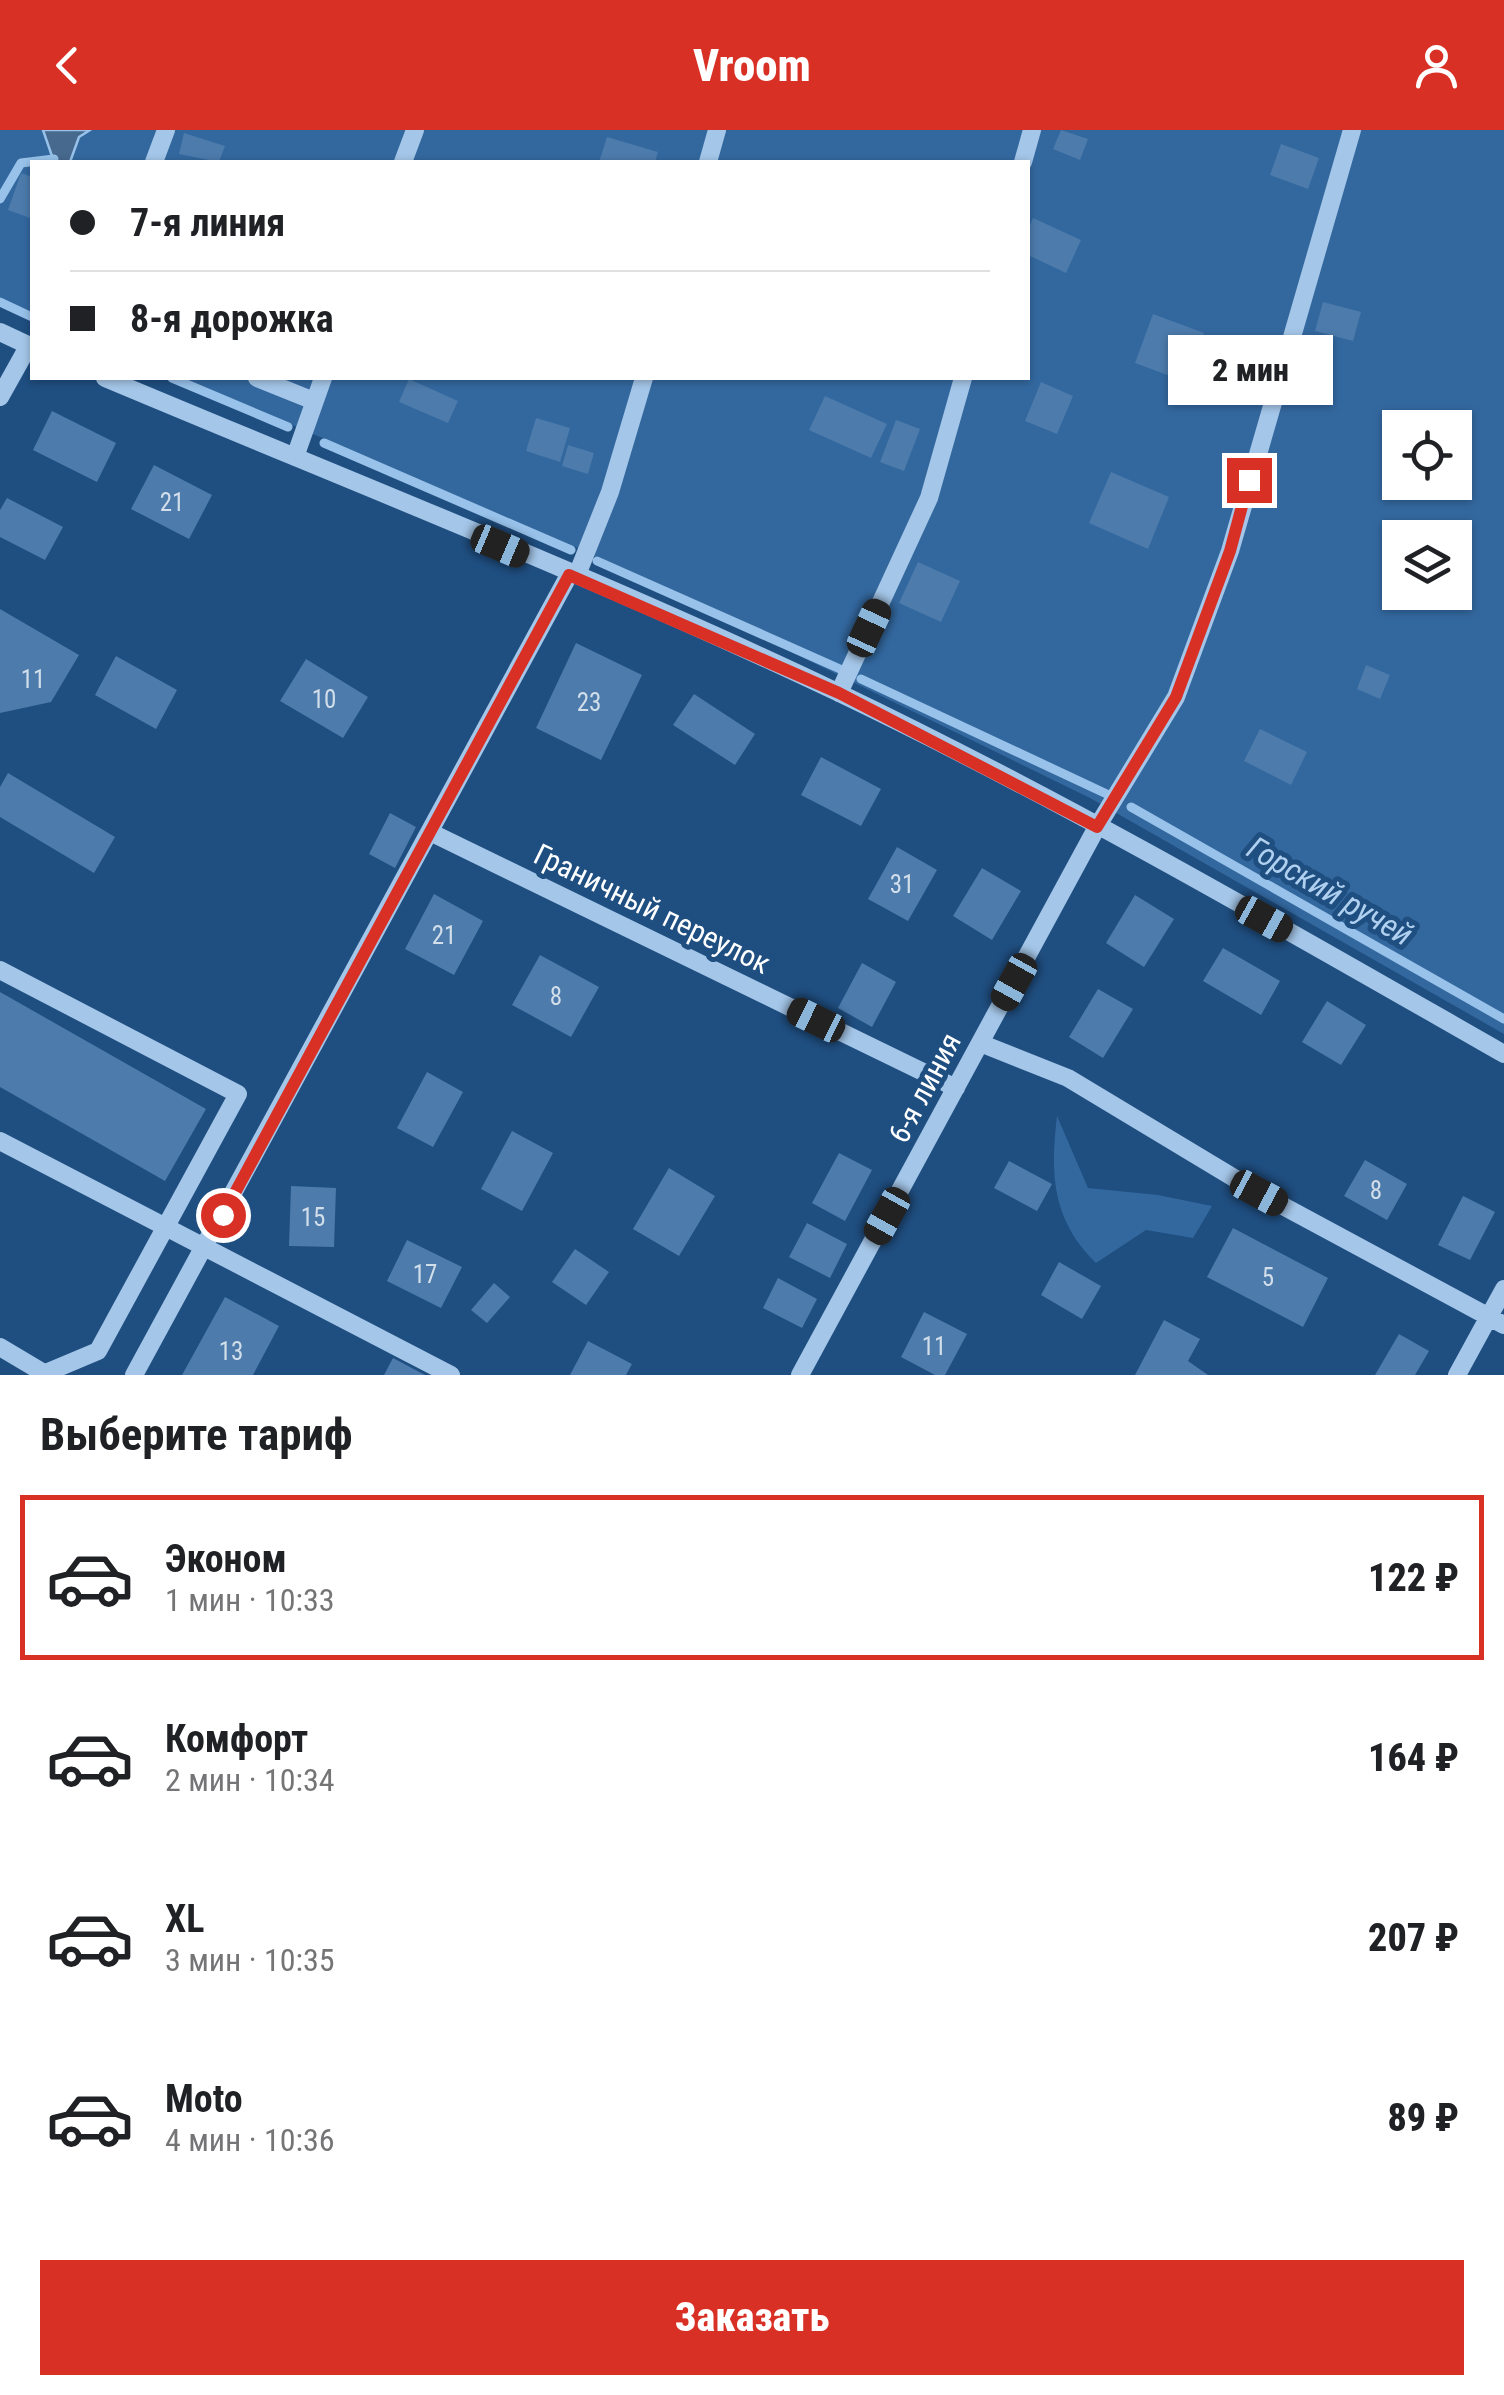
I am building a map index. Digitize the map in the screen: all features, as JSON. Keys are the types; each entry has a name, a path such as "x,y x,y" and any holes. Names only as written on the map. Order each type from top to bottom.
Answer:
{"street":[{"path":"155,160 166,130"},
{"path":"404,160 415,130"},
{"path":"709,160 718,130"},
{"path":"1024,160 1032,130"},
{"name":"6-я линия","path":"800,1375 1097,827 1176,697 1230,551 1352,130"},
{"path":"0,332 30,346"},
{"path":"0,398 30,348"},
{"path":"111,380 573,575 839,693 1097,827 1504,1054"},
{"path":"262,380 314,401"},
{"path":"294,457 322,380"},
{"path":"134,1375 573,575 610,492 643,380"},
{"path":"839,693 929,498 962,380"},
{"name":"Граничный переулок","path":"432,833 956,1088"},
{"path":"0,970 238,1094 98,1350 47,1374 0,1347"},
{"path":"980,1043 1068,1078 1259,1193 1496,1320"},
{"path":"0,1141 450,1375"},
{"path":"1457,1375 1496,1320 1504,1289"}],"shaded area":[{"path":"0,130 1504,130 1504,1034 1090,798 580,549 188,380 1030,380 1030,160 30,160 30,312 0,299"},
{"path":"43,130 90,130 79,137 71,160 53,160"},
{"path":"1057,1116 1088,1188 1158,1195 1212,1206 1193,1238 1146,1230 1096,1263 1070,1230 1057,1196"}],"building":[{"path":"1061,130 1088,139 1080,160 1053,149"},
{"path":"184,133 225,146 220,160 179,154"},
{"path":"607,137 658,152 656,160 600,160"},
{"path":"1281,144 1319,158 1308,189 1270,175"},
{"path":"21,173 30,176 30,218 8,210"},
{"path":"1033,218 1081,240 1066,273 1030,256"},
{"path":"1323,302 1361,312 1353,341 1315,331"},
{"path":"1153,314 1204,333 1186,382 1135,363"},
{"path":"409,380 458,401 448,423 399,402"},
{"path":"1041,382 1073,396 1057,434 1025,421"},
{"path":"825,396 887,424 871,458 809,430"},
{"path":"52,411 116,443 97,482 33,450"},
{"path":"536,418 570,428 560,462 526,451"},
{"path":"896,420 920,429 904,471 880,462"},
{"path":"568,445 594,453 588,474 562,466"},
{"path":"154,465 212,495 189,539 131,509"},
{"path":"1111,472 1169,497 1148,549 1089,523"},
{"path":"7,498 63,527 45,560 0,537 0,510"},
{"path":"918,562 960,581 941,622 899,603"},
{"path":"0,609 79,655 51,702 0,713"},
{"path":"576,643 642,675 601,760 536,728"},
{"path":"116,656 177,690 156,729 95,695"},
{"path":"306,659 368,697 343,738 280,701"},
{"path":"1366,665 1390,675 1380,699 1357,689"},
{"path":"694,694 755,734 735,765 673,725"},
{"path":"1260,729 1307,752 1291,785 1244,761"},
{"path":"821,757 881,789 861,826 801,795"},
{"path":"8,773 115,837 94,873 0,817 0,787"},
{"path":"390,813 416,827 395,868 369,854"},
{"path":"897,847 937,870 908,921 868,899"},
{"path":"982,868 1021,891 992,940 953,916"},
{"path":"434,894 483,921 454,975 405,949"},
{"path":"1135,895 1174,919 1144,967 1106,943"},
{"path":"1223,948 1280,981 1261,1015 1203,981"},
{"path":"540,955 599,987 571,1037 512,1005"},
{"path":"862,963 896,982 872,1027 838,1008"},
{"path":"1098,989 1133,1009 1103,1058 1069,1037"},
{"path":"0,992 206,1109 165,1181 0,1087"},
{"path":"1327,1001 1366,1025 1341,1065 1302,1042"},
{"path":"427,1072 463,1092 433,1147 397,1128"},
{"path":"512,1131 553,1153 522,1211 481,1189"},
{"path":"839,1153 872,1170 845,1221 812,1203"},
{"path":"1365,1160 1407,1184 1387,1220 1344,1196"},
{"path":"1009,1161 1052,1184 1037,1211 994,1188"},
{"path":"669,1168 715,1196 679,1256 633,1229"},
{"path":"291,1186 336,1188 334,1247 289,1246"},
{"path":"1463,1196 1495,1212 1470,1260 1438,1245"},
{"path":"807,1223 847,1244 830,1278 789,1257"},
{"path":"1233,1228 1328,1278 1303,1327 1207,1277"},
{"path":"407,1240 462,1267 441,1308 387,1281"},
{"path":"575,1249 609,1272 586,1305 552,1282"},
{"path":"1059,1262 1101,1286 1082,1319 1041,1295"},
{"path":"778,1278 817,1299 802,1328 763,1308"},
{"path":"494,1283 510,1297 487,1323 471,1310"},
{"path":"225,1297 279,1326 253,1375 182,1375"},
{"path":"924,1312 967,1334 945,1375 935,1375 901,1357"},
{"path":"1164,1320 1200,1339 1188,1361 1208,1375 1135,1375"},
{"path":"1399,1334 1429,1351 1415,1375 1375,1375"},
{"path":"588,1341 632,1364 626,1375 570,1375"},
{"path":"393,1358 425,1375 384,1375"}],"waterway":[{"name":"Горский ручей","path":"46,160 54,159"},
{"name":"Горский ручей","path":"0,199 21,163 30,162"},
{"name":"Горский ручей","path":"0,302 30,316"},
{"name":"Горский ручей","path":"177,380 288,427"},
{"name":"Горский ручей","path":"324,443 571,550"},
{"name":"Горский ручей","path":"597,561 840,669"},
{"name":"Горский ручей","path":"861,679 1111,796"},
{"name":"Горский ручей","path":"1131,807 1504,1019"}],"route":[{"path":"223,1215 569,575 839,693 1097,827 1176,697 1230,551 1249,480"}]}
